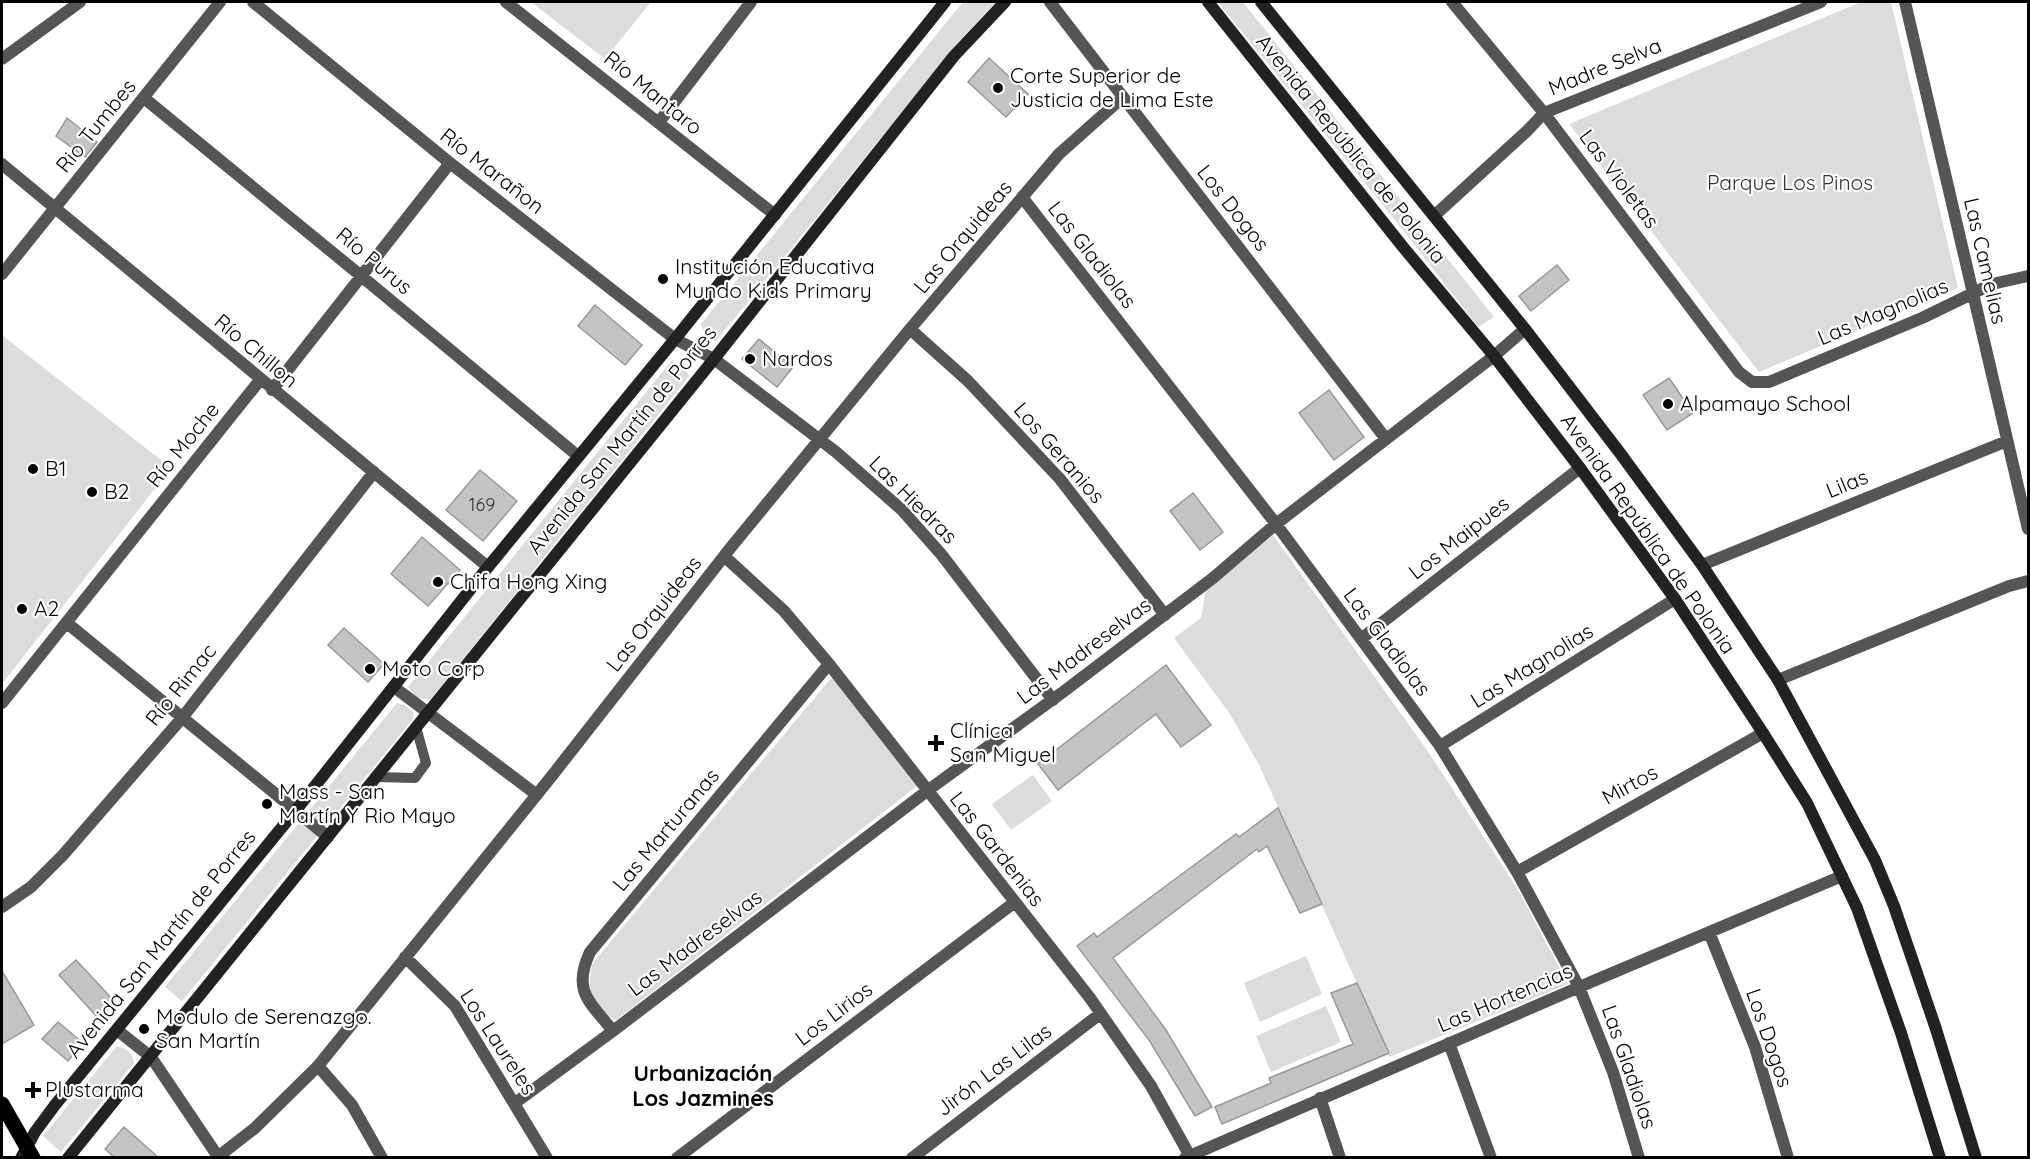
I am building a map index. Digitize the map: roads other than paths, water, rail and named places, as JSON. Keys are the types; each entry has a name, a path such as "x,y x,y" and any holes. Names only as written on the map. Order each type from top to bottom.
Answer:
{"main road":[{"name":"Avenida San Martín de Porres","path":"27,1154 34,1132 55,1105 296,810 488,567 675,339 945,2"},
{"name":"Avenida San Martín de Porres","path":"68,1158 714,359 954,56 1005,2"},
{"name":"Avenida República de Polonia","path":"1208,2 1403,248 1494,356 1580,468 1675,599 1763,733 1807,803 1857,908 1901,1034 1940,1158"},
{"name":"Avenida República de Polonia","path":"1261,2 1526,329 1702,565 1778,680 1875,860 1894,906 1932,1014 1976,1158"},
{"path":"2,1104 27,1154"}],"street":[{"path":"2,59 80,2"},
{"name":"Rio Tumbes","path":"2,274 220,2"},
{"name":"Río Marañon","path":"254,2 450,163 675,339 714,359"},
{"name":"Río Mantaro","path":"506,2 775,215"},
{"path":"659,122 751,2"},
{"name":"Los Dogos","path":"1050,2 1386,439"},
{"name":"Las Violetas","path":"1452,2 1544,112 1739,372 1752,382"},
{"name":"Madre Selva","path":"1434,216 1527,131 1544,112 1821,2"},
{"name":"Las Camelias","path":"1905,2 2028,529"},
{"name":"Las Orquideas","path":"219,1157 255,1128 318,1066 537,795 724,556 910,329 1059,154 1123,97"},
{"name":"Río Purus","path":"144,98 578,456"},
{"path":"272,390 450,163"},
{"name":"Río Chillon","path":"2,164 488,567"},
{"name":"Las Gladiolas","path":"1022,197 1276,524 1440,746 1516,872 1579,987 1613,1072 1639,1158"},
{"name":"Las Magnolias","path":"1752,382 1769,382 1973,295 1992,284 2028,276"},
{"name":"Los Geranios","path":"910,329 968,381 1060,479 1165,615"},
{"name":"Las Madreselvas","path":"514,1103 613,1031 927,791 1053,700 1214,578 1276,524 1526,329"},
{"name":"Las Hiedras","path":"714,359 820,440 902,510 940,554 1053,700"},
{"name":"Río Moche","path":"2,703 260,380"},
{"name":"Lilas","path":"1702,565 2007,441"},
{"name":"Los Maipues","path":"1361,639 1580,468"},
{"name":"Río Rimac","path":"2,907 31,887 63,855 182,718 374,472"},
{"name":"Las Gardenias","path":"724,556 784,611 829,664 1015,902 1151,1086 1189,1157"},
{"path":"1778,680 2009,586 2028,581"},
{"name":"Las Magnolias","path":"1440,746 1675,599"},
{"path":"67,623 328,837"},
{"name":"Las Marturanas","path":"613,1031 581,987 584,966 590,952 829,664"},
{"path":"393,687 537,795"},
{"name":"Mirtos","path":"1516,872 1763,733"},
{"name":"Las Hortencias","path":"1189,1157 1320,1098 1842,876"},
{"name":"Los Lirios","path":"677,1158 1015,902"},
{"name":"Los Dogos","path":"1709,932 1755,1047 1788,1158"},
{"name":"Los Laureles","path":"405,957 455,1006 547,1158"},
{"name":"Jirón Las Lilas","path":"912,1158 1100,1014"},
{"path":"117,1030 151,1057 219,1157"},
{"path":"1449,1043 1491,1158"},
{"path":"318,1066 352,1105 382,1158"},
{"path":"1320,1098 1340,1158"}],"lane":[{"path":"376,777 415,778 426,763 416,727"}],"place":[{"name":"Corte Superior de Justicia de Lima Este","path":"998,88"},
{"name":"Institución Educativa Mundo Kids Primary","path":"663,279"},
{"name":"Nardos","path":"750,359"},
{"name":"Alpamayo School","path":"1668,404"},
{"name":"B1","path":"33,469"},
{"name":"B2","path":"92,492"},
{"name":"Chifa Hong Xing","path":"438,582"},
{"name":"A2","path":"22,609"},
{"name":"Moto Corp","path":"370,669"},
{"name":"Clínica San Miguel","path":"936,743"},
{"name":"Mass - San Martín Y Rio Mayo","path":"267,804"},
{"name":"Modulo de Serenazgo. San Martín","path":"144,1029"},
{"name":"Plustarma","path":"33,1090"}],"district":[{"name":"Urbanización Los Jazmines","path":"703,1086"}],"park label":[{"name":"Parque Los Pinos","path":"1790,183"}]}
